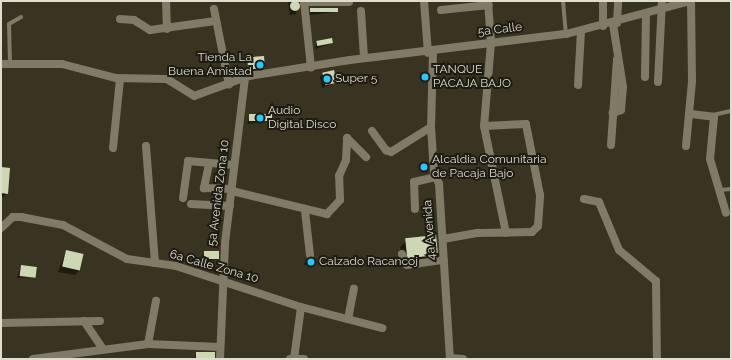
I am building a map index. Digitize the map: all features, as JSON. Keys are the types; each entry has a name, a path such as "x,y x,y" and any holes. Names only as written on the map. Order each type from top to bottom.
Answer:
{"street":[{"path":"166,1 167,29"},
{"name":"4a Avenida","path":"424,1 430,52 431,127 443,239 450,358"},
{"path":"603,1 604,26"},
{"path":"610,145 613,113 622,108 623,87 617,57 615,23 618,1"},
{"path":"658,82 659,10 662,1"},
{"path":"686,146 691,114 690,1"},
{"name":"5a Calle","path":"1,64 62,64 120,79 167,80 194,96 229,85 245,78 364,58 430,52 566,34 604,26 690,1"},
{"path":"311,68 304,2 349,2"},
{"path":"441,10 488,3 492,43 484,126 506,233"},
{"path":"214,9 215,21 229,85"},
{"path":"361,11 364,58"},
{"path":"645,77 646,14"},
{"path":"120,19 134,20 147,30 167,29 215,21"},
{"path":"578,85 581,31"},
{"name":"5a Avenida Zona 10","path":"220,359 223,280 234,165 245,78"},
{"path":"113,148 120,79"},
{"path":"691,114 713,115 710,159 726,213"},
{"path":"443,239 532,232 540,219 540,196 526,124 484,126"},
{"path":"372,131 386,150 391,152 431,127"},
{"path":"209,164 204,188 232,190 305,211 327,214 338,205 339,176 346,160 347,138 366,157"},
{"path":"146,146 155,263"},
{"path":"183,198 188,161 234,165"},
{"path":"415,209 414,182 436,177"},
{"path":"584,199 599,202 619,250 656,281 656,359"},
{"path":"191,204 230,206"},
{"path":"305,211 310,255"},
{"name":"6a Calle Zona 10","path":"1,228 13,218 20,217 63,225 127,259 155,263 223,280 301,308 382,328"},
{"path":"402,254 407,265 444,260"},
{"path":"348,319 354,289"},
{"path":"148,344 156,301"},
{"path":"301,308 293,358 304,359"},
{"path":"84,321 102,348"},
{"path":"1,324 100,321"},
{"path":"33,359 102,348 148,344 220,348"},
{"path":"450,358 463,359"}],"lane":[{"path":"563,1 566,34"},
{"path":"10,64 9,24 21,17"},
{"path":"713,115 731,111"},
{"path":"720,190 731,189"}],"building":[{"path":"293,1 297,1 300,6 297,11 293,11 290,8 290,4"},
{"path":"310,8 338,8 338,12 310,12"},
{"path":"332,38 333,43 317,46 316,41"},
{"path":"264,56 265,68 248,69 247,57"},
{"path":"334,70 337,83 325,85 322,73"},
{"name":"Audio Digital Disco","path":"249,114 272,114 272,121 249,121"},
{"path":"1,167 10,168 8,194 1,193"},
{"path":"436,235 438,255 407,258 405,238"},
{"path":"66,250 84,254 80,271 62,267"},
{"path":"204,251 219,251 219,259 204,259"},
{"name":"Calzado Racancoj","path":"311,257 316,262 311,267 306,262"},
{"path":"21,265 37,267 36,278 20,276"},
{"path":"196,352 215,352 215,359 196,359"}],"place":[{"name":"Tienda La Buena Amistad","path":"260,65"},
{"name":"TANQUE PACAJA BAJO","path":"425,77"},
{"name":"Super 5","path":"327,79"},
{"name":"Audio Digital Disco","path":"260,118"},
{"name":"Alcaldia Comunitaria de Pacaja Bajo","path":"424,167"},
{"name":"Calzado Racancoj","path":"311,262"}]}
